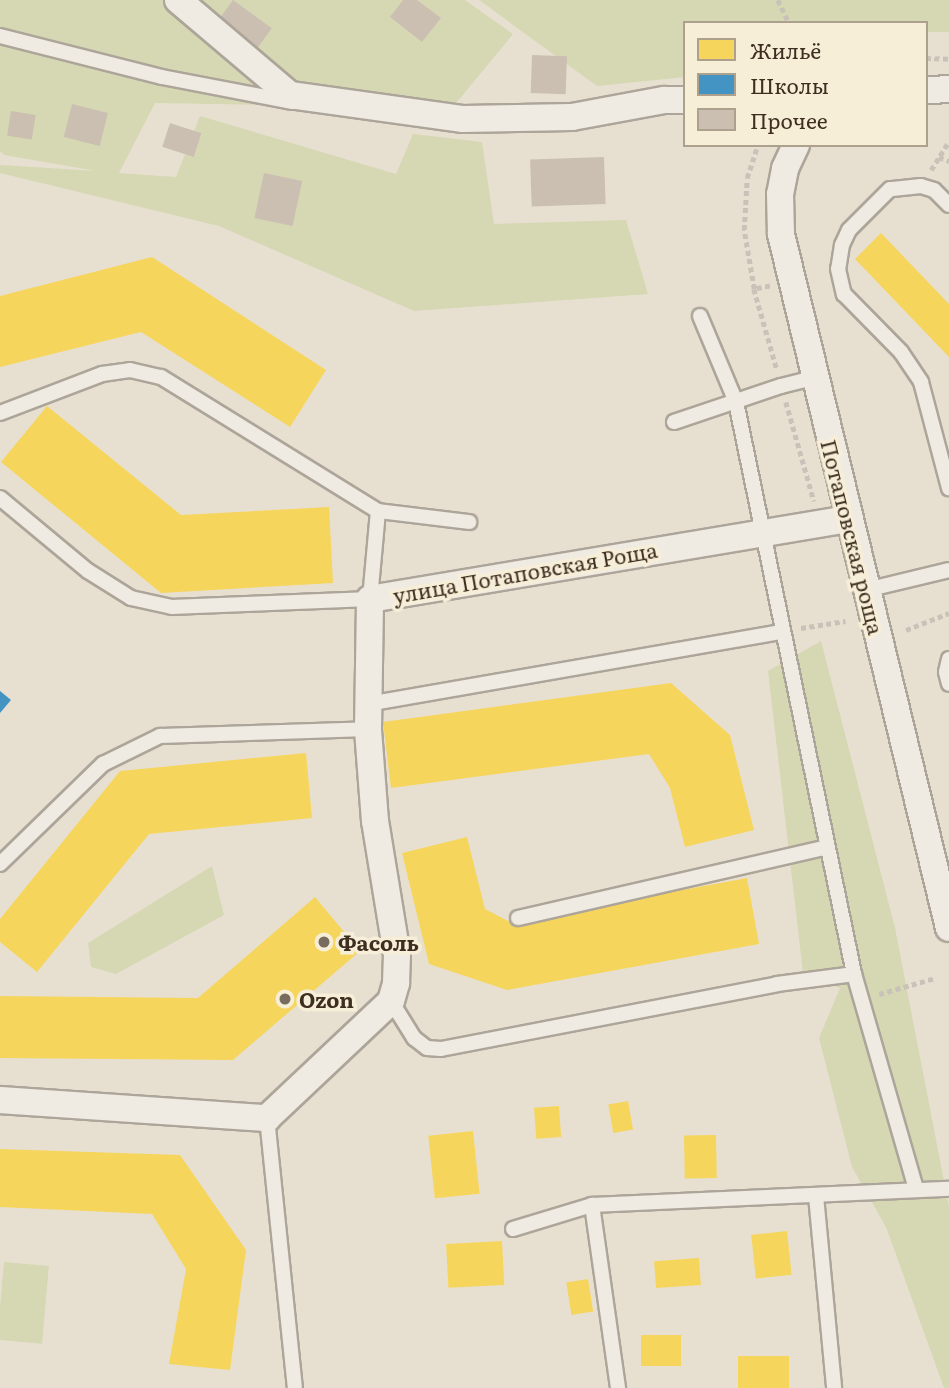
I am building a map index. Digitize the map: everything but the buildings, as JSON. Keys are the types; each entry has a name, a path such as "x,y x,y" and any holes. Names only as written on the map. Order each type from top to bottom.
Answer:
{"street":[{"path":"178,0 290,95 463,119 572,117 664,100 683,100"},
{"path":"928,90 949,89"},
{"name":"Потаповская роща","path":"795,147 785,169 779,217 785,258 949,929"},
{"name":"улица Потаповская Роща","path":"391,1001 396,982 397,956 375,821 368,717 370,599 849,519"},
{"path":"0,1100 267,1118 391,1001"}],"lane":[{"path":"0,36 162,77 386,120 463,119"},
{"path":"949,205 934,190 921,186 897,187 882,197 849,230 842,245 838,269 844,294 901,352 921,382 949,488"},
{"path":"700,316 736,402 854,974 916,1189"},
{"path":"0,413 102,374 130,370 161,377 378,511 469,522"},
{"path":"674,422 781,386 814,378"},
{"path":"0,498 88,571 131,598 172,607 370,599 378,511"},
{"path":"866,590 949,570"},
{"path":"0,864 103,764 160,736 368,717 782,632"},
{"path":"949,659 946,672 949,684"},
{"path":"518,918 827,847"},
{"path":"391,1001 414,1038 427,1048 441,1049 777,984 854,974"},
{"path":"267,1118 295,1388"},
{"path":"513,1229 592,1205 949,1189"},
{"path":"816,1196 834,1388"},
{"path":"592,1205 618,1388"}],"path":[{"path":"778,0 788,21"},
{"path":"928,58 949,59"},
{"path":"921,186 949,141"},
{"path":"754,289 744,230 747,178 757,147"},
{"path":"939,157 949,161"},
{"path":"906,630 949,613"},
{"path":"782,632 845,621"},
{"path":"861,999 935,978"}],"green space":[{"path":"0,0 465,0 513,34 452,108 155,103 119,173 176,177 200,116 396,174 413,134 482,142 494,224 626,220 648,294 414,311 219,226 0,173 0,165 96,171 4,155 0,151"},
{"path":"479,0 949,0 949,32 928,32 928,21 683,21 683,77 597,86"},
{"path":"821,641 895,928 949,1207 949,1388 944,1388 886,1227 852,1167 819,1038 840,988 803,973 768,671"},
{"path":"212,866 224,915 116,974 91,967 88,943"},
{"path":"4,1262 49,1266 42,1344 0,1340"}],"place":[{"name":"Фасоль","path":"324,942"},
{"name":"Ozon","path":"285,999"}]}
